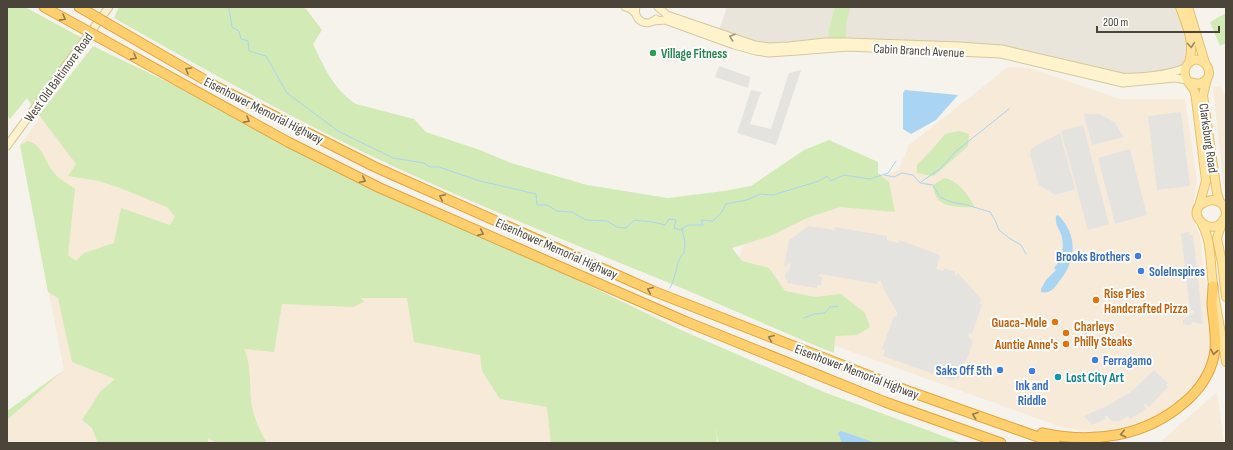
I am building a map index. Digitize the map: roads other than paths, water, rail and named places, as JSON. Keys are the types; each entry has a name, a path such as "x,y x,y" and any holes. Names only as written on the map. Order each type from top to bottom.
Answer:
{"highway":[{"name":"Eisenhower Memorial Highway","path":"44,7 288,142 387,191 715,333 885,402 1001,443"},
{"name":"Eisenhower Memorial Highway","path":"80,7 218,87 375,167 653,291 904,389 1055,443"},
{"path":"1011,428 1078,439 1096,438 1127,433 1140,429 1165,418 1178,409 1197,390 1208,372 1214,357 1216,342 1212,302 1213,286"}],"main road":[{"path":"1180,7 1188,28 1192,46 1192,54 1184,73 1188,81 1196,84 1203,83 1209,75 1208,67 1188,7"},
{"path":"1187,65 1194,60 1199,60 1206,63"},
{"name":"Clarksburg Road","path":"1209,75 1203,95 1217,193 1220,202"},
{"name":"Clarksburg Road","path":"1188,81 1195,91 1206,181 1205,191 1199,206"},
{"path":"1226,298 1222,263 1217,238 1226,212 1220,202 1209,200 1199,206 1197,216 1206,232 1209,244 1213,286 1226,362"},
{"path":"1202,224 1212,226 1223,220"}],"street":[{"name":"West Old Baltimore Road","path":"7,146 109,7"},
{"path":"625,7 635,10"},
{"path":"654,21 658,16 658,7"},
{"name":"Cabin Branch Avenue","path":"658,7 666,15 755,45 770,47 825,42 848,42 1002,49 1122,77 1134,78 1178,71 1187,65"},
{"name":"Cabin Branch Avenue","path":"635,10 637,18 643,23 665,20 734,45 756,51 798,51 848,47 1001,54 1123,83 1175,78 1188,81"}],"water":[{"path":"905,90 958,95 936,120 911,134 903,129 903,93"},
{"path":"1058,215 1065,223 1069,232 1073,249 1069,266 1064,275 1049,292 1041,292 1046,280 1056,270 1054,268 1059,261 1062,252 1063,243 1056,221 1056,216"},
{"path":"841,431 876,443 842,443 838,433"}],"waterway":[{"path":"222,7 229,8 232,27 239,31 241,39 248,41 249,51 266,56 287,93 338,131 393,158 424,163 430,167 439,167 480,181 536,194 537,205 547,205 557,211 572,212 586,220 607,221 617,227 626,228 634,220 665,225 669,219 676,220 674,228 680,230 688,225 703,225 701,220 713,221 721,213 726,204 747,200 760,194 773,195 819,181 827,176 831,181 844,175 870,179 888,173 896,161"},
{"path":"921,182 941,168 955,152 1009,109"},
{"path":"884,175 894,177 902,173 913,175 920,183 933,185 940,197 951,202 990,212 999,230 1021,245 1026,254"},
{"path":"670,288 679,259 684,253 685,242 682,229"},
{"path":"804,318 814,314 825,313 830,307 838,306"}],"place":[{"name":"Village Fitness","path":"653,53"},
{"name":"Brooks Brothers","path":"1138,256"},
{"name":"SoleInspires","path":"1141,271"},
{"name":"Rise Pies Handcrafted Pizza","path":"1096,300"},
{"name":"Guaca-Mole","path":"1055,322"},
{"name":"Charleys Philly Steaks","path":"1066,333"},
{"name":"Auntie Anne's","path":"1066,344"},
{"name":"Ferragamo","path":"1095,360"},
{"name":"Saks Off 5th","path":"1000,370"},
{"name":"Ink and Riddle","path":"1032,371"},
{"name":"Lost City Art","path":"1058,377"}]}
